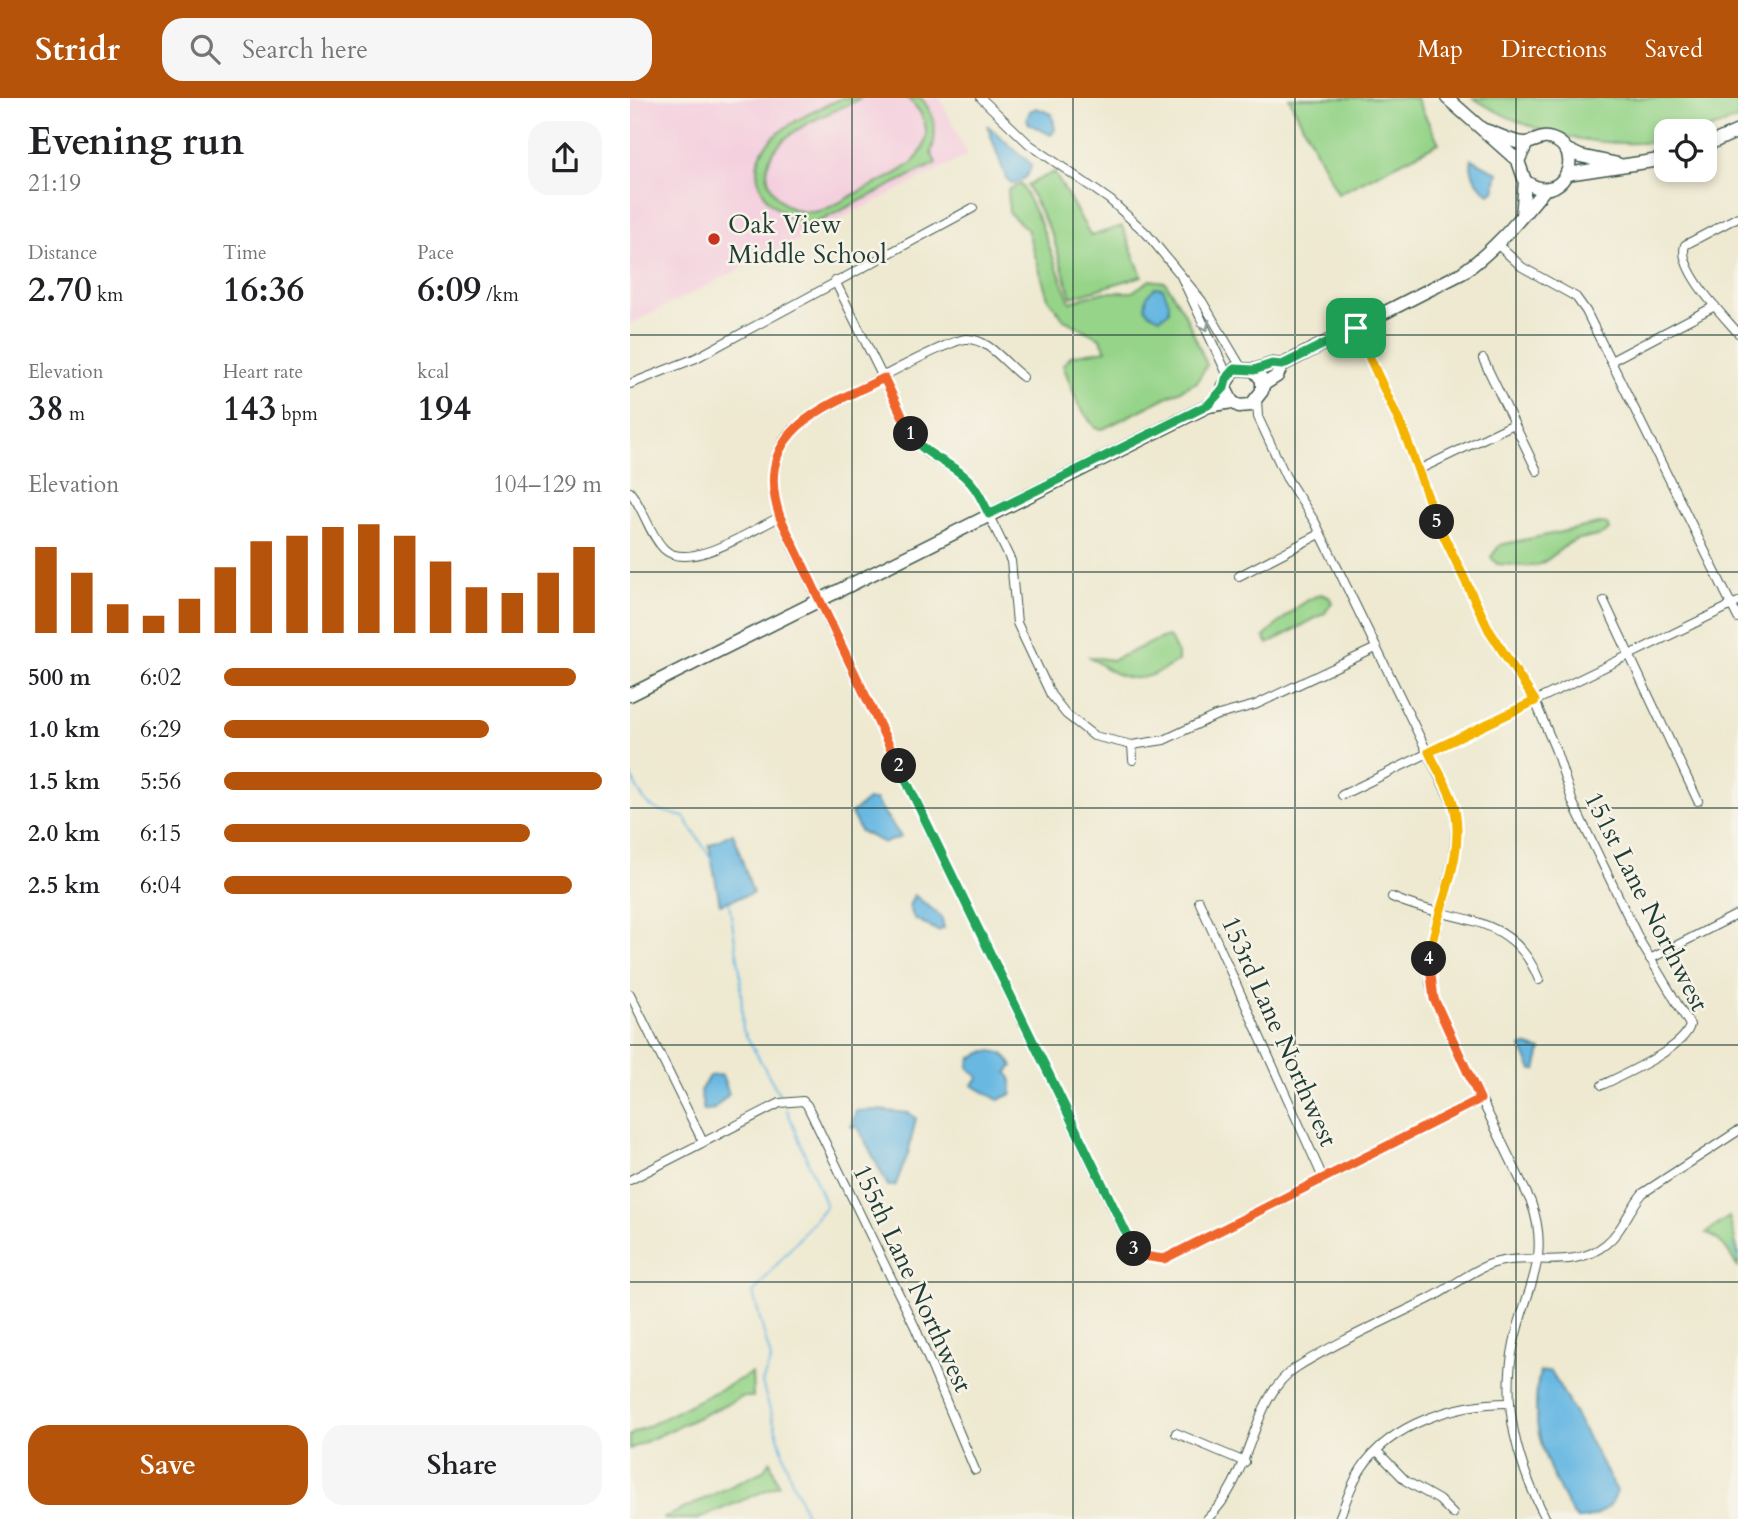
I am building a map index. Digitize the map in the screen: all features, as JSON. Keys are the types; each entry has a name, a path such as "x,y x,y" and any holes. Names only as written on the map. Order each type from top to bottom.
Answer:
{"street":[{"path":"981,98 1029,144 1110,200 1147,234 1202,301 1248,369 1263,386"},
{"path":"1447,98 1518,161 1525,181 1522,216"},
{"path":"1484,130 1527,143 1543,137 1551,138 1580,156 1622,165"},
{"path":"1717,140 1738,131"},
{"path":"1518,161 1527,143"},
{"path":"1208,405 1226,382 1248,369 1272,364 1282,365 1462,273 1498,245 1545,189 1556,186 1567,174 1569,166 1565,149"},
{"path":"1567,174 1654,161"},
{"path":"1525,181 1545,189"},
{"path":"630,384 696,358 973,208"},
{"path":"1738,217 1685,245 1683,260 1738,333"},
{"path":"1498,245 1522,267 1576,298 1735,603 1738,618"},
{"path":"1181,276 1232,402"},
{"path":"835,281 913,438 928,454 964,475 977,491 1013,568 1017,623 1051,695 1066,714 1094,736 1132,745 1164,740 1215,716 1255,705 1376,649"},
{"path":"1611,361 1716,306"},
{"name":"151st Lane Northwest","path":"1356,328 1404,432 1435,519 1489,630 1535,701 1573,803 1650,959 1689,1024 1686,1036 1652,1059 1602,1085"},
{"path":"1023,377 984,344 965,339 884,378 807,418 789,433 779,447 774,469 775,502 1131,1246 1144,1256 1164,1259 1480,1099"},
{"path":"1483,359 1537,471"},
{"path":"1282,365 1277,376 1263,386 1257,400 1258,417 1286,477 1320,534 1454,807 1454,855 1430,954 1432,991 1537,1219 1540,1233 1539,1261 1515,1341 1509,1403 1521,1465 1546,1519"},
{"path":"1245,406 1257,400"},
{"path":"630,695 1208,405 1232,402 1245,406 1258,417"},
{"path":"1418,470 1514,424"},
{"path":"630,492 662,547 678,556 694,558 780,517"},
{"path":"1239,576 1320,534"},
{"path":"1604,601 1631,653 1698,801"},
{"path":"1342,795 1735,603"},
{"path":"1132,745 1133,760"},
{"path":"1392,897 1440,913 1480,922 1505,934 1525,953 1539,980"},
{"name":"153rd Lane Northwest","path":"1199,901 1323,1178"},
{"path":"1650,959 1738,914"},
{"path":"630,994 702,1142 630,1180"},
{"name":"155th Lane Northwest","path":"702,1142 780,1103 803,1101 807,1105 915,1327 975,1470"},
{"path":"1207,1519 1227,1498 1245,1462 1273,1391 1295,1367 1457,1284 1490,1264 1584,1257 1605,1246 1619,1231 1632,1206 1643,1193 1738,1131"},
{"path":"1339,1519 1354,1480 1377,1451 1442,1413 1474,1405 1509,1403"},
{"path":"1176,1433 1245,1462"},
{"path":"1377,1451 1406,1481 1438,1500 1453,1514"}],"shaded area":[{"name":"Oak View Middle School","path":"630,98 940,98 968,155 630,324"}],"green space":[{"path":"842,98 862,98 793,132 769,159 767,176 775,194 786,205 806,212 824,209 894,175 914,161 925,142 926,129 920,112 907,98 921,98 932,117 935,131 931,153 936,163 802,230 767,199 758,179 758,162 765,147 777,134 792,123"},
{"path":"1289,98 1416,98 1439,143 1338,194"},
{"path":"1473,98 1738,98 1738,119 1717,126 1717,119 1654,119 1654,142 1641,143 1590,141 1566,136 1542,130 1495,111"},
{"path":"1054,172 1091,236 1122,226 1142,276 1071,297 1053,237 1027,185"},
{"path":"1021,184 1040,222 1070,302 1104,292 1132,292 1150,280 1165,282 1184,312 1207,365 1197,382 1103,429 1095,428 1078,404 1063,365 1071,356 1106,350 1100,338 1064,320 1048,298 1027,229 1009,213 1008,190"},
{"path":"1607,524 1609,530 1605,533 1573,541 1537,565 1497,564 1491,557 1500,545"},
{"path":"1321,594 1329,597 1332,602 1325,613 1268,644 1264,637 1277,624 1298,607"},
{"path":"1164,637 1170,638 1178,654 1178,661 1143,678 1123,676 1090,657 1113,660"},
{"path":"1729,1217 1738,1252 1738,1269 1721,1243 1706,1233"},
{"path":"752,1373 753,1397 742,1397 630,1449 630,1435"},
{"path":"770,1461 779,1485 698,1519 662,1519 763,1471"}],"water":[{"path":"1036,108 1052,114 1055,130 1051,135 1029,124 1027,119 1030,111"},
{"path":"987,125 1031,164 1025,177 1019,182 1012,184 1006,178"},
{"path":"1472,159 1498,173 1494,191 1489,194 1473,174"},
{"path":"1155,287 1163,288 1169,303 1169,311 1160,318 1149,313 1145,307 1147,296"},
{"path":"868,800 875,800 901,837 884,843 860,831 851,813"},
{"path":"733,833 753,893 720,904 709,845"},
{"path":"914,895 941,916 944,928 938,931 914,918 909,906"},
{"path":"1524,1045 1541,1050 1536,1070 1532,1070 1521,1047"},
{"path":"986,1051 1002,1054 1013,1066 1007,1073 1011,1078 1012,1094 998,1100 972,1085 979,1078 968,1067 971,1058"},
{"path":"722,1075 729,1094 714,1109 704,1111 700,1091 709,1076"},
{"path":"856,1111 909,1113 916,1118 908,1154 895,1186 888,1186 858,1127 851,1127"},
{"path":"1551,1371 1617,1491 1607,1508 1590,1517 1577,1519 1572,1513 1547,1463 1542,1446 1536,1410 1537,1391 1540,1372"}],"waterway":[{"path":"630,774 650,805 684,817 713,861"},
{"path":"729,903 740,971 743,1030 782,1099"},
{"path":"787,1110 826,1206 753,1293 771,1359 762,1383 790,1476 808,1519"},
{"path":"1731,1244 1738,1258"}],"place":[{"name":"Oak View Middle School","path":"714,239"}],"route":[{"path":"1356,328 1404,432 1440,528 1497,645 1535,701 1429,752 1454,807 1456,828 1454,855 1430,954 1430,984 1439,1012 1480,1099 1164,1259 1154,1259 1138,1253 1131,1246 1119,1224 826,611 811,585 775,502 774,469 779,447 789,433 807,418 884,378 913,438 936,460 964,475 981,497 989,514 1208,405 1224,388 1226,379 1235,369 1254,370 1272,364 1282,365 1356,328"}]}
